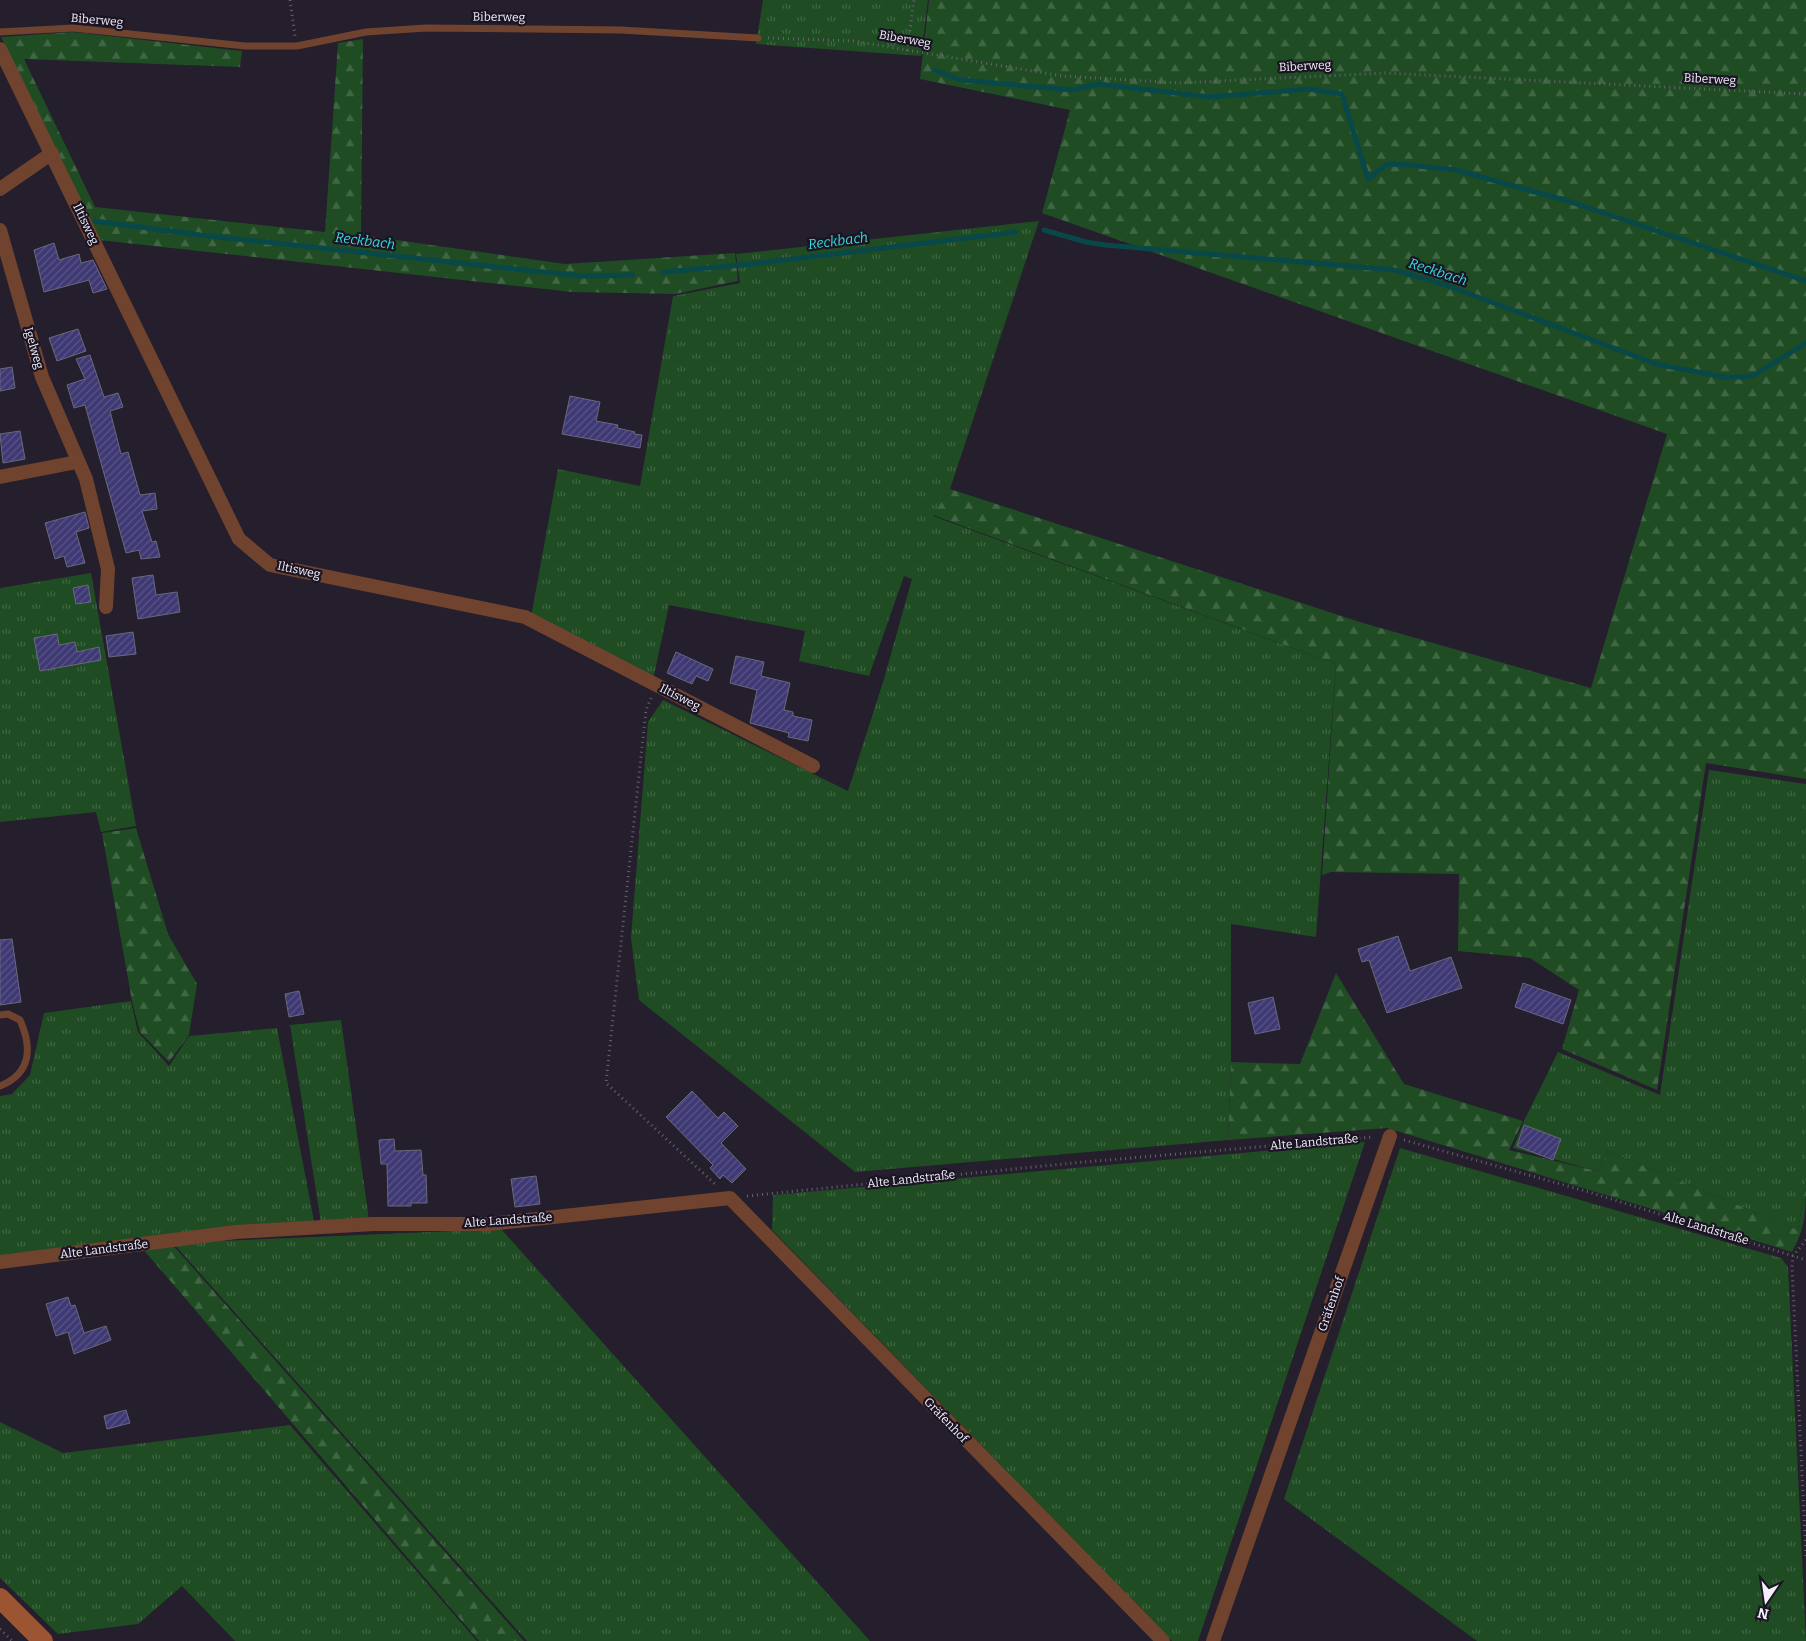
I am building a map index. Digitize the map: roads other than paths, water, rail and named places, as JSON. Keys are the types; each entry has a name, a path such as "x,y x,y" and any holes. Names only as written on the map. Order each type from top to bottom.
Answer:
{"main road":[{"path":"0,1598 43,1641"}],"street":[{"name":"Iltisweg","path":"0,49 239,539 270,564 524,617 813,766"},
{"path":"0,189 52,154"},
{"name":"Igelweg","path":"0,230 42,377 77,462 86,479 108,569 106,607"},
{"path":"0,477 77,462"},
{"name":"Gräfenhof","path":"1213,1641 1390,1136"},
{"name":"Gräfenhof","path":"730,1198 1163,1641"},
{"name":"Alte Landstraße","path":"0,1262 236,1232 374,1224 489,1224 730,1198"}],"lane":[{"name":"Biberweg","path":"0,32 73,28 245,46 297,46 366,32 426,28 621,30 758,38"},
{"path":"0,1015 8,1014 20,1020 27,1036 28,1054 22,1069 9,1082 0,1086"}],"waterway":[{"path":"934,70 961,80 1073,90 1098,84 1210,97 1309,89 1342,94 1368,179 1387,164 1456,170 1568,201 1806,281"},
{"name":"Reckbach","path":"95,221 200,235 581,276 633,275"},
{"name":"Reckbach","path":"1044,230 1086,242 1105,245 1394,270 1443,284 1656,364 1724,377 1747,377 1756,374 1806,343"},
{"name":"Reckbach","path":"663,272 752,264 1016,232"}]}
